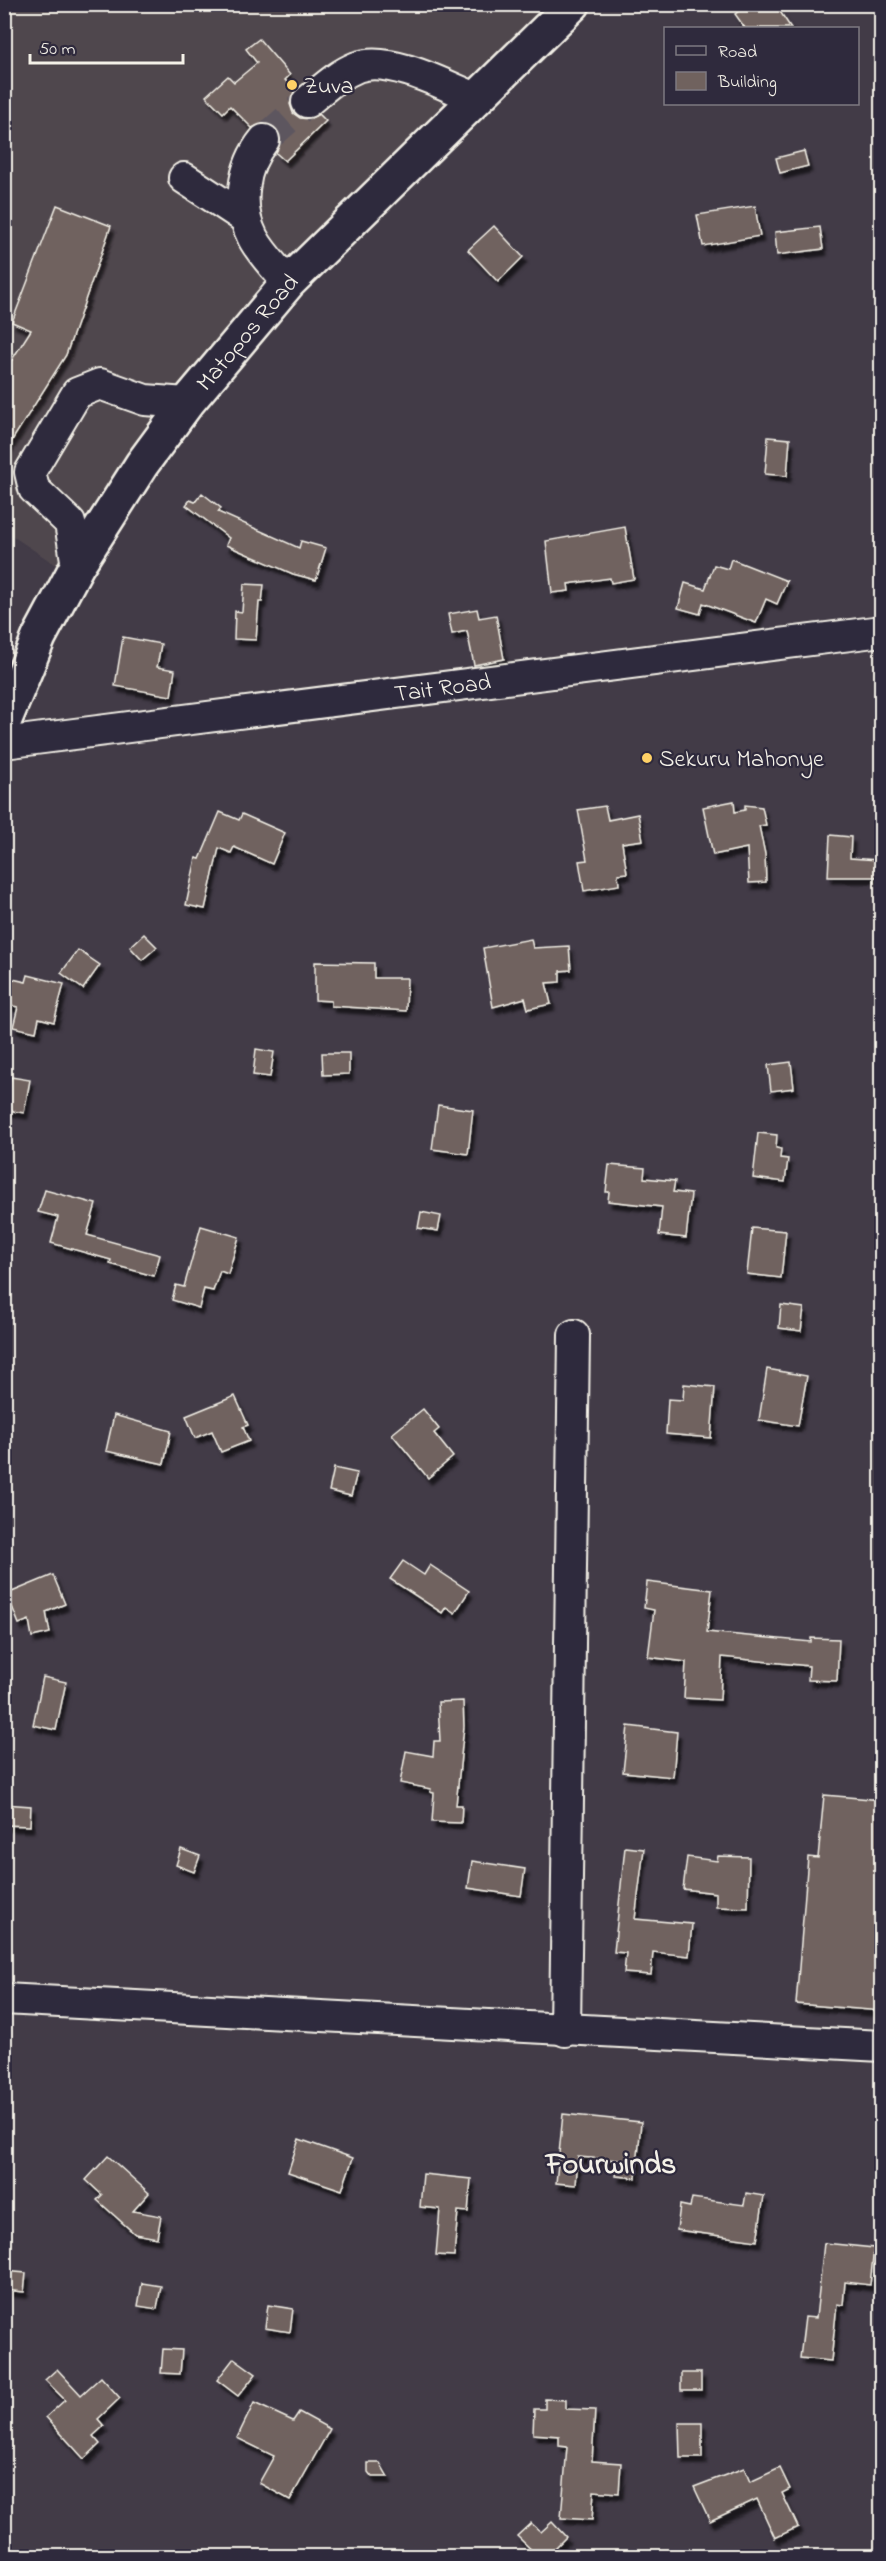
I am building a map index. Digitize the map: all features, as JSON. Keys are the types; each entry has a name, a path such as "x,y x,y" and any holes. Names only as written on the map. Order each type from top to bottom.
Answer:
{"main road":[{"name":"Matopos Road","path":"4,722 39,637 77,566 142,464 187,403 288,283 477,99 568,6"}],"street":[{"path":"307,102 334,79 359,67 378,65 430,79 477,99"},
{"path":"264,140 249,164 244,184 245,218 253,239 288,283"},
{"path":"184,178 245,218"},
{"path":"77,566 70,523 34,489 30,472 78,393 100,384 145,400 187,403"},
{"name":"Tait Road","path":"4,743 882,631"},
{"path":"565,2031 574,1335"},
{"path":"4,1999 565,2031 882,2046"}],"shaded area":[{"path":"4,5 557,5 275,282 62,569 5,531"}],"building":[{"path":"749,4 775,4 790,27 744,27 735,14"},
{"path":"259,39 290,75 285,80 295,90 290,104 293,113 300,118 309,119 319,114 326,121 285,161 276,153 281,141 274,126 265,123 252,128 230,106 223,113 206,96 228,76 234,82 257,63 246,49"},
{"path":"804,151 808,166 780,173 776,158"},
{"path":"57,205 111,226 66,355 4,453 4,372 31,330 12,322"},
{"path":"755,206 760,236 703,246 697,215"},
{"path":"494,226 523,257 498,282 468,250"},
{"path":"820,227 823,249 777,255 775,232"},
{"path":"768,437 790,439 787,476 765,474"},
{"path":"202,493 221,508 218,512 299,548 301,541 326,548 316,580 293,574 226,545 229,538 186,505 190,500 195,502"},
{"path":"625,527 634,579 611,583 610,578 568,584 569,591 552,593 546,541"},
{"path":"731,559 787,581 777,604 766,599 756,623 703,603 700,614 678,608 685,583 705,589 714,565 728,569"},
{"path":"244,584 264,585 262,602 259,602 256,640 234,639 235,611 242,612"},
{"path":"477,609 479,618 496,615 504,659 474,665 467,631 452,634 448,614"},
{"path":"123,637 161,644 157,667 175,670 171,696 115,686"},
{"path":"734,801 735,812 745,810 745,805 762,807 766,825 759,826 765,854 766,882 749,883 747,848 713,855 703,807"},
{"path":"605,806 608,820 638,814 643,840 622,843 627,873 618,874 619,885 584,891 579,861 587,860 578,810"},
{"path":"220,812 239,820 242,814 285,833 272,864 234,847 231,853 219,848 205,909 186,905 196,858 200,859"},
{"path":"830,835 851,837 850,858 878,860 877,877 828,877"},
{"path":"144,934 157,947 142,960 130,947"},
{"path":"531,939 533,948 569,946 571,970 560,971 560,982 546,983 551,1004 528,1009 525,998 493,1007 483,948"},
{"path":"78,950 100,965 83,989 61,973"},
{"path":"315,962 374,963 374,978 407,978 406,1011 331,1006 331,1001 315,1000"},
{"path":"28,975 64,984 54,1022 39,1018 36,1032 13,1027 18,1007 4,1004 4,977 26,982"},
{"path":"256,1049 274,1052 270,1077 253,1075"},
{"path":"322,1053 349,1053 349,1074 323,1075"},
{"path":"791,1062 794,1088 771,1091 768,1065"},
{"path":"11,1077 30,1080 24,1113 6,1110"},
{"path":"438,1105 473,1110 468,1154 432,1149"},
{"path":"758,1133 777,1135 776,1148 781,1149 780,1158 788,1159 785,1182 753,1178"},
{"path":"609,1165 645,1168 644,1178 675,1181 673,1192 691,1194 686,1238 659,1235 662,1207 608,1201 609,1192 606,1192"},
{"path":"45,1190 96,1204 87,1235 160,1255 154,1276 110,1264 111,1260 51,1243 58,1217 38,1212"},
{"path":"421,1212 441,1216 438,1231 418,1228"},
{"path":"201,1226 239,1237 228,1274 220,1271 213,1291 204,1289 199,1308 172,1300 176,1285 184,1287"},
{"path":"752,1228 786,1231 781,1278 747,1274"},
{"path":"781,1305 804,1308 801,1331 779,1328"},
{"path":"767,1369 807,1376 798,1426 759,1420"},
{"path":"684,1384 715,1387 711,1438 666,1434 668,1399 683,1400"},
{"path":"235,1396 248,1425 243,1427 249,1441 221,1452 212,1431 195,1438 186,1416"},
{"path":"423,1409 439,1429 434,1433 453,1457 428,1478 392,1434"},
{"path":"114,1415 171,1431 164,1464 106,1451"},
{"path":"334,1468 357,1473 351,1496 329,1491"},
{"path":"403,1561 424,1575 430,1565 469,1591 455,1613 446,1607 442,1613 390,1579"},
{"path":"53,1575 65,1604 46,1612 50,1633 32,1637 29,1620 19,1624 7,1594"},
{"path":"647,1582 712,1590 707,1632 811,1642 811,1638 839,1639 837,1681 808,1680 809,1666 722,1657 720,1700 684,1698 686,1662 648,1657 654,1610 644,1608"},
{"path":"43,1677 66,1682 56,1730 33,1725"},
{"path":"463,1701 464,1726 456,1805 462,1805 461,1823 432,1822 434,1793 430,1792 431,1789 400,1783 406,1751 433,1756 434,1741 440,1741 438,1702"},
{"path":"628,1726 677,1732 673,1777 623,1772"},
{"path":"824,1795 882,1800 877,1863 882,1863 882,2011 796,2004 808,1857 818,1858"},
{"path":"4,1804 31,1806 30,1826 4,1825"},
{"path":"625,1847 644,1849 635,1919 692,1924 689,1956 653,1952 651,1975 624,1973 626,1953 614,1952"},
{"path":"181,1849 200,1856 194,1872 176,1865"},
{"path":"718,1856 749,1857 748,1908 716,1907 716,1893 683,1889 687,1857 717,1861"},
{"path":"472,1861 525,1869 521,1896 468,1888"},
{"path":"563,2114 641,2122 636,2178 616,2176 618,2160 578,2157 576,2185 556,2183"},
{"path":"299,2139 353,2158 342,2190 288,2172"},
{"path":"108,2156 149,2193 133,2211 161,2216 157,2238 135,2234 97,2200 102,2195 86,2180"},
{"path":"423,2174 471,2179 468,2212 458,2211 454,2256 436,2255 440,2209 420,2207"},
{"path":"746,2193 764,2196 757,2241 677,2230 680,2205 690,2207 692,2198 744,2205"},
{"path":"824,2243 874,2248 870,2285 845,2282 843,2305 837,2304 831,2361 800,2358 805,2317 816,2318"},
{"path":"4,2271 26,2273 24,2292 4,2290"},
{"path":"142,2283 161,2286 157,2309 138,2306"},
{"path":"268,2305 293,2309 290,2332 265,2328"},
{"path":"163,2349 182,2350 180,2374 161,2373"},
{"path":"234,2358 256,2374 238,2396 217,2380"},
{"path":"57,2369 81,2395 101,2377 120,2398 98,2419 104,2426 93,2436 100,2444 84,2459 46,2417 65,2400 45,2380"},
{"path":"681,2373 701,2373 701,2390 681,2390"},
{"path":"545,2399 566,2400 566,2409 595,2410 592,2461 621,2463 619,2493 594,2491 592,2520 561,2518 567,2447 559,2446 559,2436 533,2434 534,2409 545,2409"},
{"path":"254,2403 293,2421 299,2412 330,2429 290,2500 259,2483 274,2456 237,2438"},
{"path":"679,2423 702,2423 702,2458 680,2458"},
{"path":"368,2463 380,2463 388,2477 372,2477 368,2472"},
{"path":"744,2468 750,2482 780,2468 790,2489 782,2493 798,2527 775,2538 757,2499 710,2521 694,2487"},
{"path":"552,2522 566,2537 547,2556 538,2556 517,2536 531,2523 541,2532"}],"tunnel":[{"path":"264,140 307,102"}],"place":[{"name":"Zuva","path":"292,85"},
{"name":"Sekuru Mahonye","path":"647,758"}],"district":[{"name":"Fourwinds","path":"611,2163"}]}
